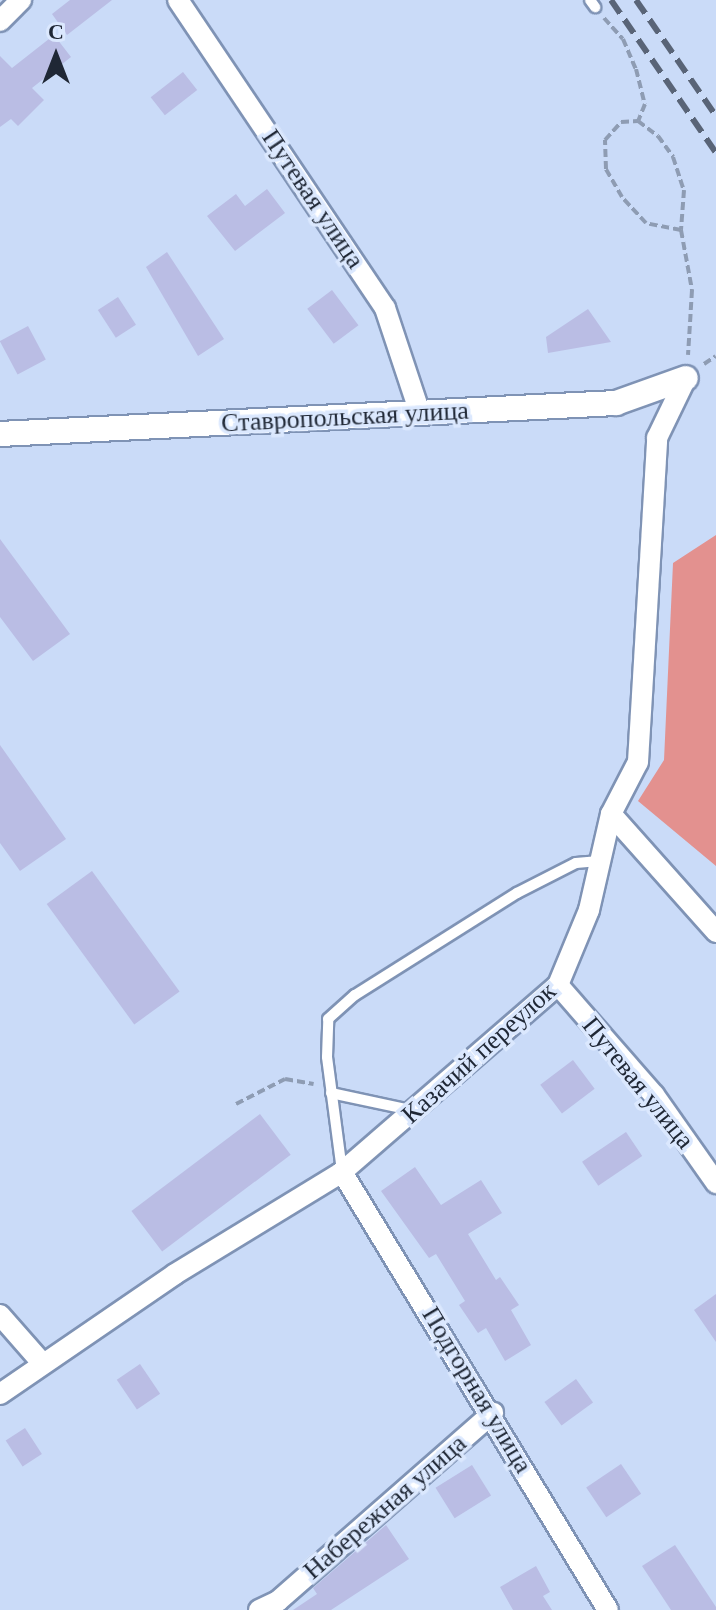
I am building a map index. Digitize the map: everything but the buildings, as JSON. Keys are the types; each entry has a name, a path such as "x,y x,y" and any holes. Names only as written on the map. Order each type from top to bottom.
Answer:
{"street":[{"path":"0,21 21,0"},
{"name":"Путевая улица","path":"178,0 385,308 420,413"},
{"name":"Ставропольская улица","path":"0,434 616,403 686,378"},
{"name":"Казачий переулок","path":"0,1394 175,1274 342,1172 417,1111 558,985 589,910 611,814 638,762 657,438 686,378"},
{"path":"611,814 716,932"},
{"name":"Путевая улица","path":"558,985 654,1095 716,1183"},
{"name":"Подгорная улица","path":"342,1172 493,1413 608,1610"},
{"path":"0,1315 43,1364"},
{"name":"Набережная улица","path":"259,1610 282,1606 493,1413"}],"lane":[{"path":"342,1172 331,1093 328,1019 355,995 517,893 576,863 599,861"},
{"path":"331,1093 417,1111"}],"path":[{"path":"592,3 623,39 636,69 645,104 638,121"},
{"path":"681,230 646,223 622,197 606,169 605,140 621,122 638,121 658,136 673,157 684,190 681,230 692,290 686,378"},
{"path":"236,1104 285,1079 306,1080 331,1093"}],"shaded area":[{"path":"716,535 716,866 638,801 664,760 673,563"}],"railway":[{"path":"611,0 716,153"},
{"path":"636,0 716,116"}]}
